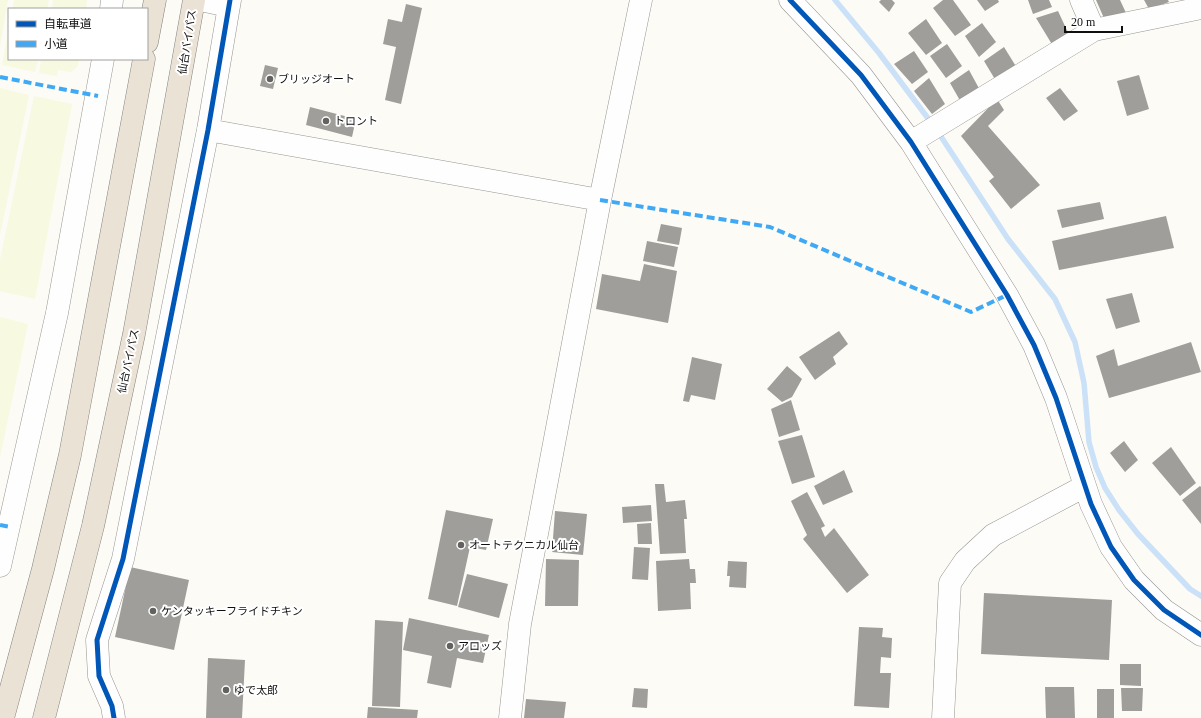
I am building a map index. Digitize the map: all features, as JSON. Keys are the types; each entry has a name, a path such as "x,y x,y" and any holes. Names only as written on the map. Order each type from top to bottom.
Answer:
{"highway":[{"path":"148,36 154,0"},
{"name":"仙台バイパス","path":"44,718 93,526 134,334 194,0"},
{"path":"3,718 43,569 70,456 144,60"}],"street":[{"path":"114,718 112,706 99,676 97,640 123,560 208,130 230,3 200,0"},
{"path":"510,718 520,624 600,200 641,0"},
{"path":"790,0 861,75 925,133 1034,345 1056,398 1091,504 1111,547 1134,580 1164,610 1201,635"},
{"path":"1081,0 1094,30"},
{"path":"925,133 1094,30 1201,8"},
{"path":"0,566 57,313 103,60"},
{"path":"208,130 600,200"},
{"path":"943,718 950,583 964,561 993,535 1085,486"}],"green space":[{"path":"0,0 8,0 0,46"},
{"path":"14,0 49,0 47,8 13,8"},
{"path":"53,0 87,0 86,8 52,8"},
{"path":"8,32 8,60 38,60 35,72 2,65"},
{"path":"41,60 79,60 78,66 71,72 58,70 57,76 39,73"},
{"path":"0,88 29,95 0,235"},
{"path":"34,96 72,104 35,299 0,291 0,260"},
{"path":"0,317 28,324 0,457"}],"building":[{"path":"881,0 892,0 895,3 889,12 879,2"},
{"path":"943,0 953,0 971,25 955,36 933,8"},
{"path":"977,0 998,0 999,2 985,11"},
{"path":"1028,0 1049,0 1052,7 1033,14"},
{"path":"1096,0 1120,0 1127,15 1107,25"},
{"path":"1144,0 1168,0 1169,2 1149,9"},
{"path":"406,4 422,8 401,104 385,100 396,47 383,44 388,19 402,22"},
{"path":"1058,11 1071,39 1053,46 1036,18"},
{"path":"926,19 942,43 926,55 908,33"},
{"path":"982,23 996,42 979,57 965,36"},
{"path":"947,44 962,66 946,78 930,56"},
{"path":"1004,47 1017,68 996,81 984,61"},
{"path":"914,51 928,72 912,84 894,64"},
{"path":"265,65 278,68 273,89 260,86"},
{"path":"969,70 981,92 962,104 950,83"},
{"path":"1139,75 1149,109 1127,116 1117,81"},
{"path":"929,78 945,104 932,114 914,91"},
{"path":"1060,88 1078,111 1064,121 1046,98"},
{"path":"997,99 1004,110 988,126 1040,185 1011,209 989,181 994,177 961,136"},
{"path":"310,107 356,119 352,137 306,125"},
{"path":"1100,202 1104,219 1062,228 1057,210"},
{"path":"1166,216 1174,248 1059,270 1052,241"},
{"path":"661,224 682,228 679,245 657,241"},
{"path":"647,241 678,247 674,267 643,261"},
{"path":"644,264 677,271 668,323 596,309 602,274 640,281"},
{"path":"1132,293 1140,322 1116,329 1106,299"},
{"path":"839,331 848,344 833,357 836,364 815,380 799,357"},
{"path":"1191,342 1201,372 1109,398 1096,356 1114,349 1118,366"},
{"path":"692,357 722,364 715,400 691,395 689,402 683,401"},
{"path":"787,366 802,379 792,397 782,402 767,389"},
{"path":"791,400 800,430 779,437 771,409"},
{"path":"802,435 815,477 792,484 778,441"},
{"path":"1124,441 1138,460 1125,472 1110,453"},
{"path":"1171,447 1196,483 1180,496 1152,463"},
{"path":"844,470 853,492 823,505 814,486"},
{"path":"655,484 664,484 666,502 685,500 687,519 684,519 686,553 660,554"},
{"path":"1200,486 1201,487 1201,524 1182,500"},
{"path":"807,492 825,526 821,528 825,537 834,528 869,575 847,593 803,539 807,535 791,501"},
{"path":"651,505 652,521 623,523 622,507"},
{"path":"446,510 493,519 486,550 470,547 457,606 428,599"},
{"path":"555,511 587,514 583,555 552,552"},
{"path":"651,523 652,544 638,544 637,524"},
{"path":"634,547 650,548 648,580 632,579"},
{"path":"546,559 579,560 578,606 545,606"},
{"path":"689,559 690,569 695,569 696,583 690,583 691,609 658,611 656,561"},
{"path":"728,561 747,562 746,588 729,587 730,576 727,576"},
{"path":"130,567 189,580 174,650 115,637"},
{"path":"467,574 508,584 499,618 458,607"},
{"path":"984,593 1112,600 1109,660 981,654"},
{"path":"409,618 489,635 483,663 457,658 451,688 427,683 432,656 403,650"},
{"path":"375,620 403,622 400,707 372,706"},
{"path":"859,627 883,628 882,637 892,638 891,658 881,657 880,673 891,673 889,708 854,706"},
{"path":"208,658 245,660 242,718 206,718"},
{"path":"1120,664 1141,664 1141,686 1120,685"},
{"path":"1045,687 1074,687 1075,718 1046,718"},
{"path":"634,688 648,689 647,708 632,707"},
{"path":"1121,688 1143,688 1142,711 1122,711"},
{"path":"1097,689 1114,689 1114,718 1097,718"},
{"path":"526,699 566,702 564,718 524,718"},
{"path":"368,707 418,710 417,718 367,718"}],"waterway":[{"path":"835,0 879,53 933,125"},
{"path":"938,132 1008,239 1055,299 1075,342 1084,383 1089,442 1096,467 1105,488 1119,510 1138,534 1190,589 1201,596"}],"marked path":[{"path":"0,77 98,96"},
{"path":"600,200 770,227 971,312 1007,295"},
{"path":"0,525 10,527"}],"cycle path":[{"path":"114,718 112,706 99,676 97,640 123,559 208,130 230,0"},
{"path":"790,0 861,75 911,142 1007,295 1034,345 1056,398 1091,504 1111,547 1134,580 1164,610 1201,635"}],"place":[{"name":"ブリッジオート","path":"270,79"},
{"name":"トロント","path":"326,121"},
{"name":"オートテクニカル仙台","path":"461,545"},
{"name":"ケンタッキーフライドチキン","path":"153,611"},
{"name":"アロッズ","path":"450,646"},
{"name":"ゆで太郎","path":"226,690"}]}
